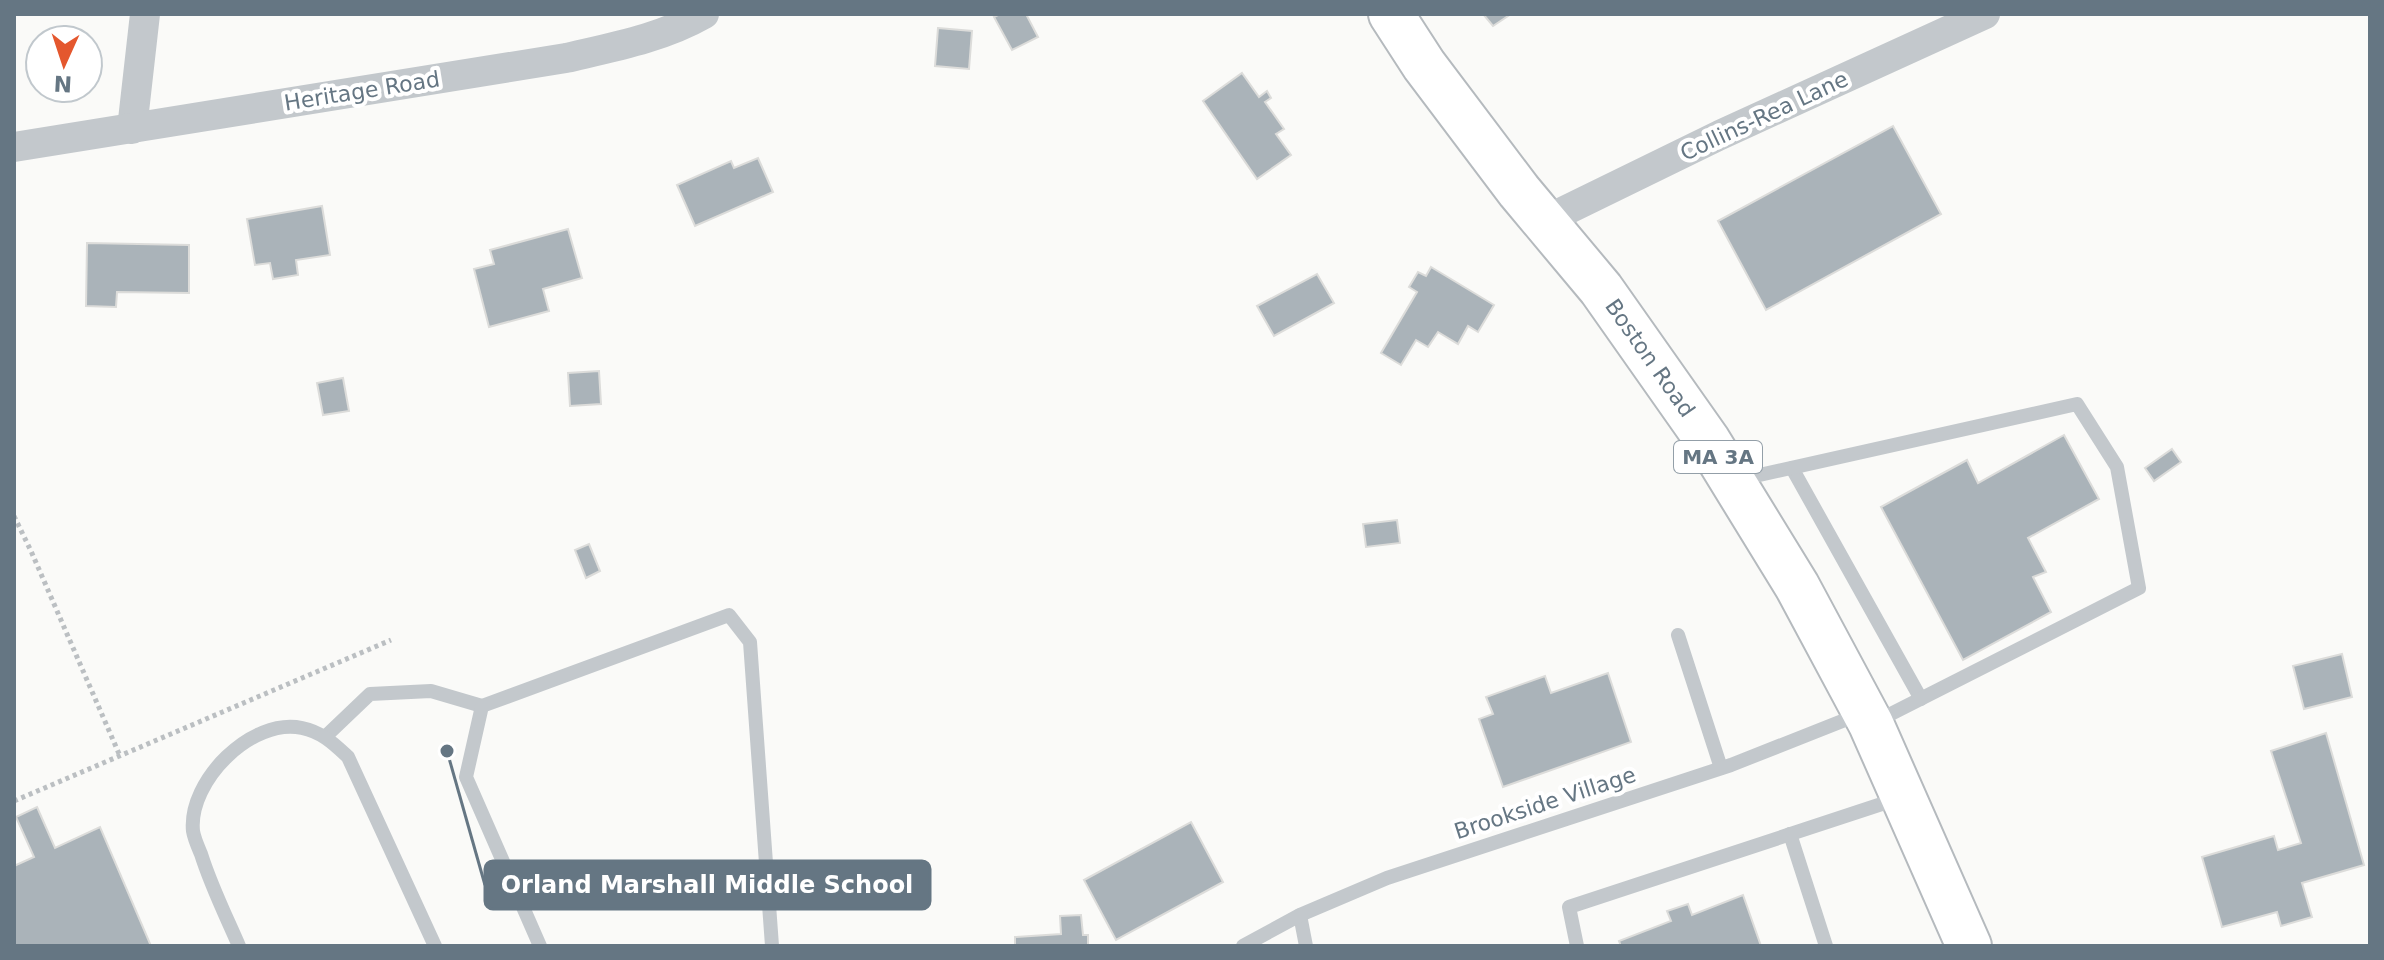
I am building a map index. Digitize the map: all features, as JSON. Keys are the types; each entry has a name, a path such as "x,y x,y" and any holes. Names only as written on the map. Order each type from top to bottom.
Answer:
{"main road":[{"name":"Boston Road","path":"1391,14 1424,65 1519,191 1601,289 1708,441 1797,586 1868,718 1969,946"}],"street":[{"path":"132,129 145,14"},
{"name":"Heritage Road","path":"14,147 566,58 631,43 691,22 704,14"},
{"name":"Collins-Rea Lane","path":"1544,221 1720,135 1985,14"}],"lane":[{"name":"Brookside Village","path":"1243,946 1300,915 1387,878 1921,699 2139,588 2117,467 2077,404 1792,468"},
{"path":"1732,481 1792,468 1921,699"},
{"path":"326,736 370,694 431,691 482,706 729,615 750,642 772,946"},
{"path":"1678,635 1721,768"},
{"path":"482,706 466,777 540,946"},
{"path":"239,946 205,867 193,830 199,793 219,763 249,740 279,728 300,727 326,736 348,757 435,946"},
{"path":"1577,946 1569,907 1904,796"},
{"path":"1790,834 1826,946"},
{"path":"1300,915 1306,946"}],"path":[{"path":"14,516 120,756"},
{"path":"14,801 391,640"}],"building":[{"path":"1000,14 1026,14 1038,37 1012,50 994,17"},
{"path":"1483,14 1511,14 1493,26"},
{"path":"938,28 972,31 969,69 935,66"},
{"path":"1242,73 1259,97 1267,91 1271,98 1265,102 1284,129 1276,134 1291,155 1257,179 1203,101"},
{"path":"1893,126 1941,214 1766,310 1718,221"},
{"path":"758,158 773,192 695,226 677,185 731,161 734,168"},
{"path":"322,206 330,255 296,260 298,275 273,279 270,263 255,265 247,219"},
{"path":"568,229 582,278 543,289 549,311 489,327 474,269 494,264 490,250"},
{"path":"87,243 189,245 189,293 117,292 116,307 86,306"},
{"path":"1431,267 1494,305 1478,332 1468,326 1458,344 1438,332 1428,347 1416,340 1401,365 1381,353 1417,292 1409,287 1418,272 1426,276"},
{"path":"1317,274 1334,303 1274,336 1257,306"},
{"path":"599,371 601,404 570,406 568,373"},
{"path":"343,378 349,411 323,415 317,383"},
{"path":"2064,435 2099,499 2028,538 2046,572 2033,577 2051,612 1963,660 1881,507 1967,460 1978,483"},
{"path":"2172,449 2181,462 2154,481 2145,468"},
{"path":"1397,520 1400,543 1366,547 1363,524"},
{"path":"589,544 600,571 586,578 575,550"},
{"path":"2342,654 2352,697 2304,709 2293,666"},
{"path":"1608,673 1631,742 1503,787 1479,719 1493,714 1486,697 1545,676 1551,693"},
{"path":"2326,733 2364,865 2302,883 2312,917 2281,926 2277,912 2222,927 2202,857 2274,836 2278,850 2301,843 2271,751"},
{"path":"37,807 55,848 100,827 151,946 14,946 14,866 34,857 16,817"},
{"path":"1191,822 1223,882 1116,940 1084,880"},
{"path":"1743,895 1761,946 1621,946 1619,941 1671,921 1667,911 1688,904 1692,915"},
{"path":"1081,915 1083,935 1088,935 1088,946 1015,946 1015,937 1061,934 1060,916"}],"place":[{"name":"Orland Marshall Middle School","path":"447,751"}]}
